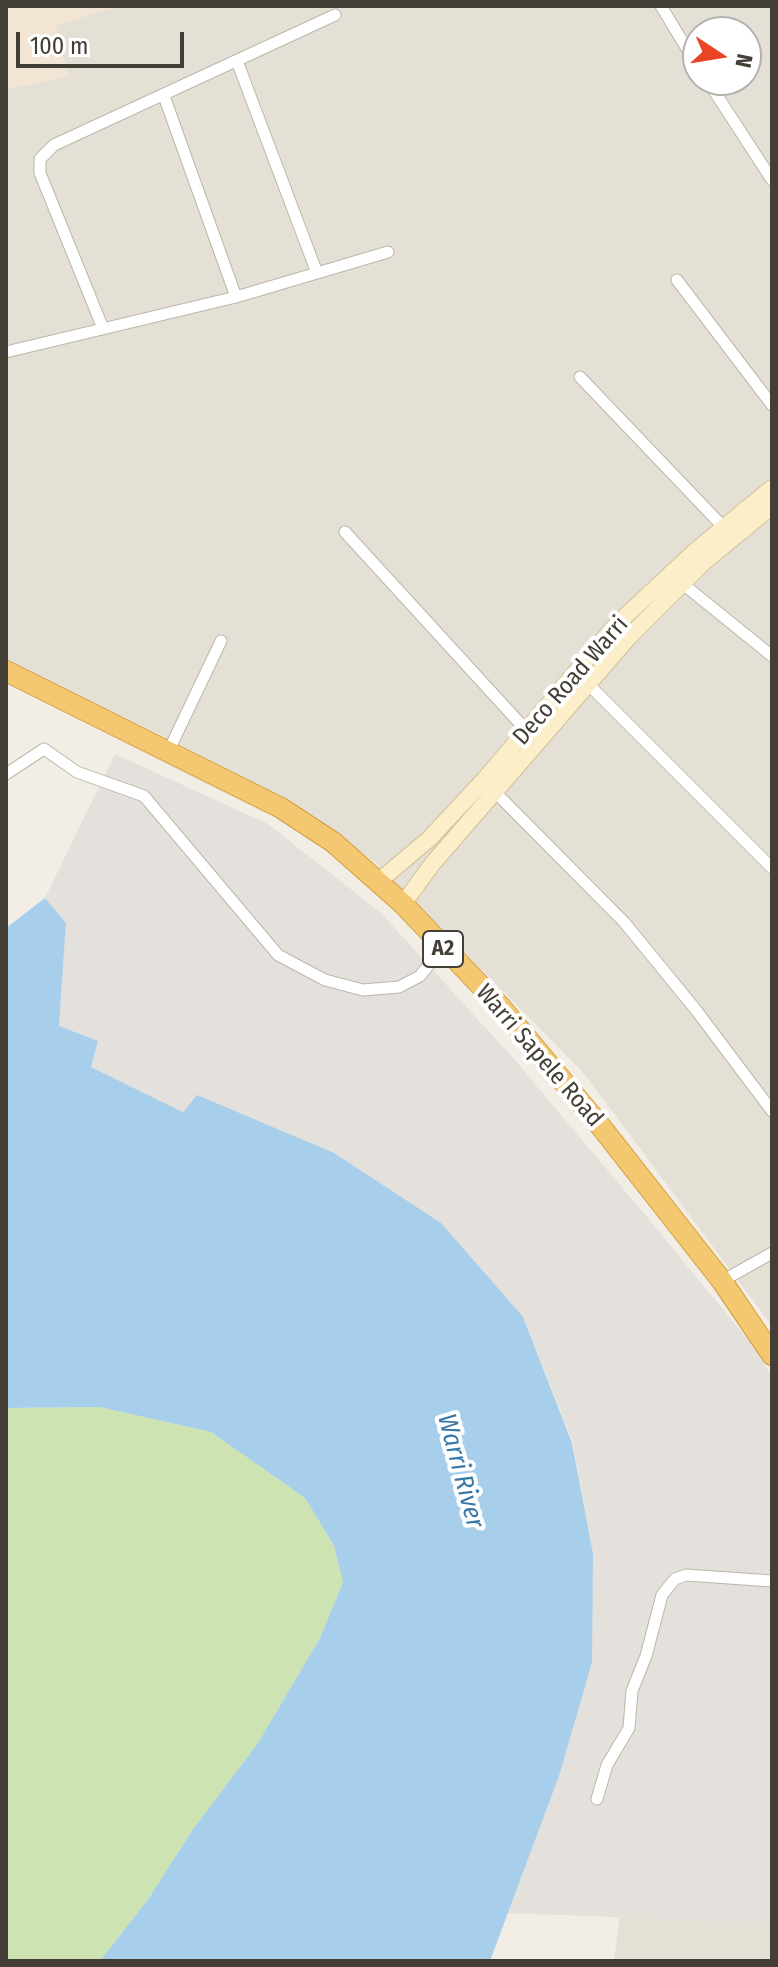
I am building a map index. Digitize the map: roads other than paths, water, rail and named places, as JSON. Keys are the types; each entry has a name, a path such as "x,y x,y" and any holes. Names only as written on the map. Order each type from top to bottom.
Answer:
{"highway":[{"name":"Warri Sapele Road","path":"6,671 281,808 333,842 403,904 500,1006 722,1281 772,1355"}],"main road":[{"name":"Deco Road Warri","path":"403,904 494,791 588,684 772,488"},
{"name":"Deco Road Warri","path":"378,882 429,839 616,625 728,532 772,506"}],"street":[{"path":"661,6 682,41"},
{"path":"102,326 40,173 40,159 54,145 335,15"},
{"path":"237,61 317,273"},
{"path":"164,96 236,297"},
{"path":"717,96 772,180"},
{"path":"6,352 102,326 236,297 388,252"},
{"path":"677,280 772,405"},
{"path":"580,377 728,532"},
{"path":"345,532 526,730"},
{"path":"683,584 772,656"},
{"path":"169,750 221,641"},
{"path":"588,684 772,868"},
{"path":"6,774 44,749 91,779 144,796 278,955 325,980 363,990 399,987 420,976 442,948"},
{"path":"494,791 624,922 696,1010 772,1111"},
{"path":"722,1281 772,1253"},
{"path":"597,1799 607,1765 629,1728 632,1691 646,1656 662,1595 675,1579 686,1575 772,1581"}],"water":[{"name":"Warri River","path":"45,898 66,923 59,1026 98,1041 91,1067 183,1112 197,1095 334,1153 441,1223 523,1317 572,1443 593,1553 592,1662 559,1776 490,1961 100,1961 149,1898 191,1832 258,1743 320,1638 343,1582 334,1546 305,1498 211,1432 99,1407 6,1408 6,928"}]}
